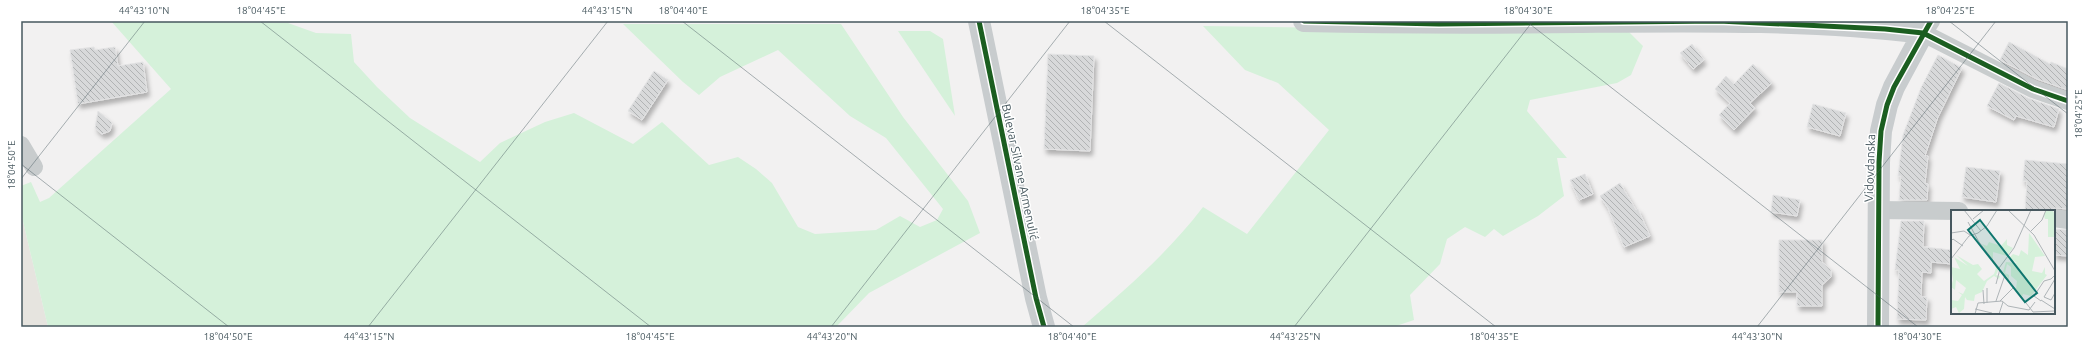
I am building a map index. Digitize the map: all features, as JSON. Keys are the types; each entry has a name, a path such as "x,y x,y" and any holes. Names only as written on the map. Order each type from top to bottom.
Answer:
{"street":[{"name":"Bulevar Silvane Armenulić","path":"979,21 1036,298 1044,327"},
{"path":"1304,21 1447,24 1719,21 1885,29 1927,27 2033,89 2068,101"},
{"name":"Vidovdanska","path":"1878,327 1878,210 1881,131 1887,105 1898,80 1927,27"},
{"path":"21,145 34,168"},
{"path":"1878,210 1951,211"},
{"path":"2055,218 2068,220"}],"shaded area":[{"path":"21,213 48,327 21,327"}],"green space":[{"path":"111,21 288,23 316,33 351,34 354,62 377,87 410,118 480,162 500,143 545,122 574,113 633,144 662,122 709,165 738,157 756,169 772,183 798,227 815,234 876,230 900,216 920,227 937,220 943,209 886,138 850,116 778,50 720,77 699,95 683,82 623,24 841,24 903,117 968,201 980,233 869,293 836,327 48,327 21,213 21,186 31,182 40,202 49,198 171,89"},
{"path":"1203,26 1629,32 1643,46 1631,75 1617,83 1530,100 1527,111 1567,158 1557,158 1564,196 1538,216 1503,236 1494,229 1485,237 1465,227 1447,239 1440,264 1410,295 1414,320 1393,327 1082,327 1161,255 1190,224 1203,207 1247,234 1329,130 1278,83 1245,70"},
{"path":"898,31 930,31 943,39 955,116"}],"building":[{"path":"2009,42 2050,64 2051,62 2068,69 2068,90 2037,79 2000,60"},
{"path":"1692,44 1704,60 1693,69 1680,53"},
{"path":"94,47 95,50 115,47 118,66 143,62 147,92 78,104 70,50"},
{"path":"1048,54 1094,56 1090,151 1044,149"},
{"path":"1938,55 1962,68 1938,117 1925,156 1928,156 1925,183 1928,184 1927,200 1899,200 1901,176 1898,176 1903,135 1921,88"},
{"path":"1753,64 1772,83 1750,103 1755,108 1734,130 1719,115 1730,103 1715,89 1726,76 1734,84"},
{"path":"654,71 668,80 642,120 628,111"},
{"path":"1999,83 2028,98 2059,109 2054,127 2016,116 2014,120 1987,106"},
{"path":"1813,104 1846,113 1840,136 1807,127"},
{"path":"98,111 112,123 110,131 102,134 95,128"},
{"path":"2025,160 2068,164 2068,209 2055,208 2049,210 2025,210 2027,181 2023,181"},
{"path":"1966,167 2000,171 1996,202 1962,197"},
{"path":"1585,174 1593,194 1579,200 1570,180"},
{"path":"1620,183 1636,210 1638,209 1650,236 1624,247 1608,208 1600,196"},
{"path":"1773,195 1800,200 1797,216 1771,212"},
{"path":"1901,221 1924,221 1923,247 1951,250 1951,264 1931,262 1931,273 1922,272 1921,297 1927,297 1926,320 1897,319 1899,270 1895,270"},
{"path":"2055,229 2068,230 2068,256 2055,255"},
{"path":"1779,240 1822,240 1822,262 1831,270 1831,277 1822,285 1822,306 1797,306 1797,292 1779,292"}],"cycle path":[{"path":"979,21 1036,298 1044,327"},
{"path":"1304,21 1439,24 1719,21 1885,29 1923,33 2033,89 2068,101"},
{"path":"1878,327 1879,162 1881,131 1887,105 1894,87 1931,21"}]}
